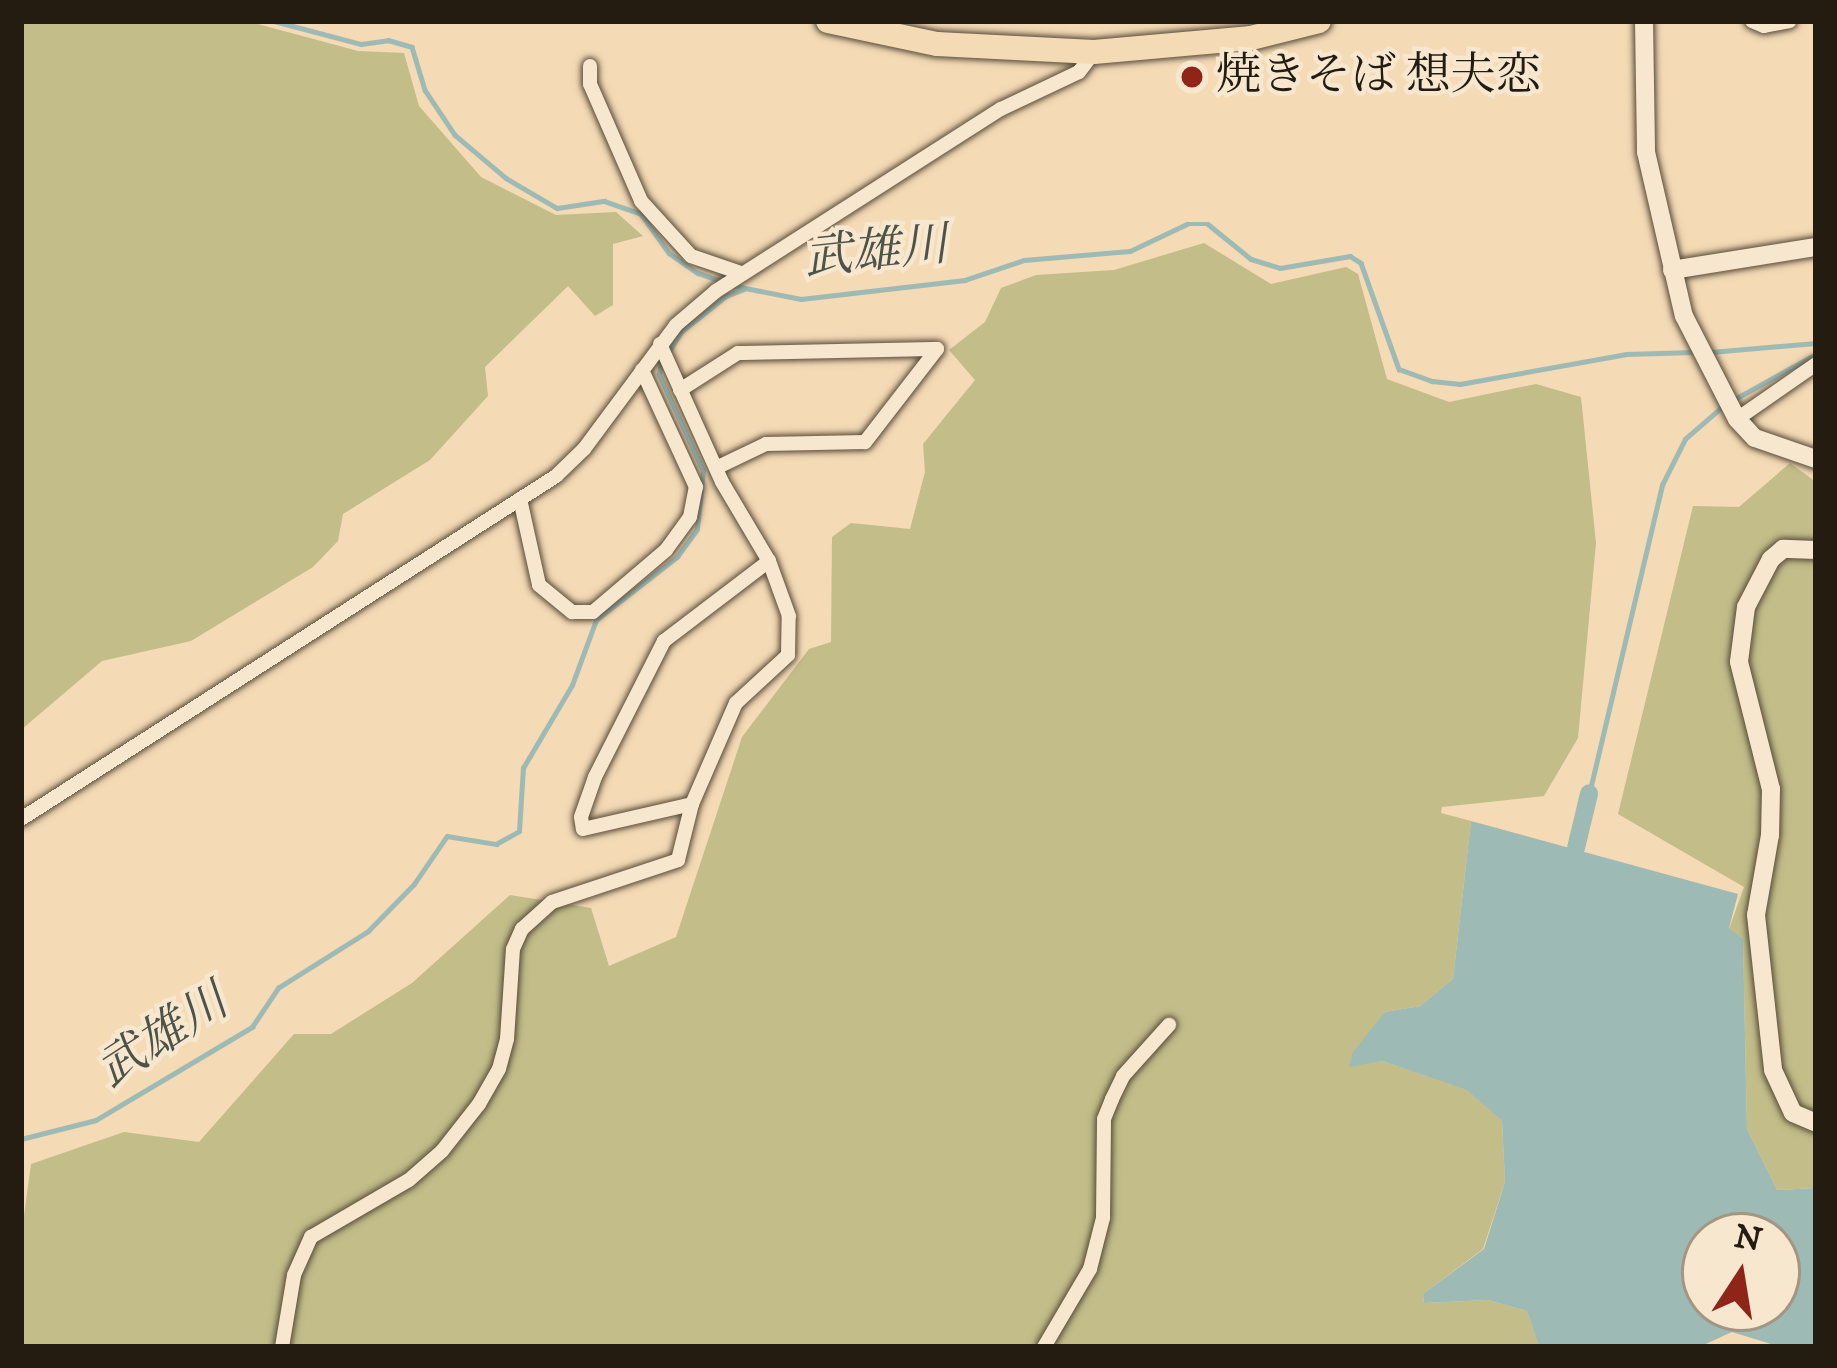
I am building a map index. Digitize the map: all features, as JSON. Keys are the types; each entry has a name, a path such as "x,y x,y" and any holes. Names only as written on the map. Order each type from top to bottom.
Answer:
{"highway":[{"path":"828,21 937,44 1094,52 1251,38 1319,21"}],"street":[{"path":"1644,21 1646,152 1688,323 1732,408 1755,437 1816,459"},
{"path":"1752,21 1764,26 1790,21"},
{"path":"21,819 520,499 584,449 660,344 716,291 1000,109 1079,72 1094,52"},
{"path":"590,66 590,84 641,201 691,256 737,276"},
{"path":"1672,270 1816,247"},
{"path":"281,1347 294,1275 311,1237 409,1180 442,1150 479,1104 499,1069 507,1039 513,949 522,928 552,902 679,860 692,804 736,703 788,655 788,616 769,561 716,468 660,344"},
{"path":"680,390 738,352 937,349 865,442 766,444 716,468"},
{"path":"1732,408 1816,364"},
{"path":"520,499 539,585 572,612 592,612 666,550 690,517 696,487 642,370"},
{"path":"1816,550 1784,549 1771,559 1746,607 1739,662 1771,789 1770,835 1756,915 1772,1070 1793,1113 1816,1123"},
{"path":"692,804 583,829 581,817 596,777 664,641 769,561"},
{"path":"1044,1347 1090,1269 1102,1218 1104,1119 1123,1076 1169,1025"}],"shaded area":[{"path":"21,21 247,21 358,51 404,53 419,106 481,177 556,215 616,212 643,236 613,244 613,305 595,316 568,286 485,367 488,396 430,460 343,514 338,541 313,567 191,641 102,661 21,730"},
{"path":"1204,243 1271,284 1346,267 1358,274 1387,379 1449,402 1536,384 1581,397 1596,543 1578,738 1544,796 1442,807 1441,813 1471,821 1453,979 1420,1006 1385,1012 1350,1066 1382,1061 1468,1090 1502,1121 1505,1182 1483,1249 1423,1294 1424,1303 1488,1300 1527,1311 1539,1347 21,1347 21,1238 31,1164 124,1132 199,1142 294,1034 331,1034 412,983 510,895 591,908 609,966 676,937 742,737 809,649 831,642 832,537 851,523 910,529 925,472 923,444 975,380 949,350 985,322 1001,288 1036,275 1114,270"},
{"path":"1790,463 1816,482 1816,1188 1777,1190 1747,1129 1743,939 1729,929 1744,887 1618,814 1693,506 1739,507"}],"water":[{"path":"1471,821 1738,894 1729,928 1743,939 1747,1129 1777,1190 1816,1188 1816,1347 1781,1347 1732,1332 1699,1347 1539,1347 1527,1311 1488,1300 1424,1303 1423,1294 1484,1249 1505,1182 1502,1121 1467,1090 1382,1061 1349,1067 1353,1052 1385,1012 1420,1006 1453,979"}],"waterway":[{"path":"274,21 361,44 388,40 412,47 425,90 455,135 506,178 557,208 604,201 641,214 669,253 698,273 724,282"},
{"name":"武雄川","path":"735,286 801,299 965,280 1024,260 1130,251 1187,224 1208,224 1251,259 1280,268 1350,256 1361,263 1399,369 1432,381 1460,384 1626,354 1694,352"},
{"name":"武雄川","path":"668,353 682,331 726,296 744,289"},
{"name":"武雄川","path":"1711,352 1816,343"},
{"path":"1733,400 1816,354"},
{"name":"武雄川","path":"21,1139 96,1120 252,1027 278,988 368,931 414,884 447,836 496,844 519,831 523,768 572,685 596,620 677,557 697,529 703,471 659,375 661,363"},
{"path":"1589,794 1662,485 1685,439 1723,406"},
{"path":"1576,848 1589,794"}],"place":[{"name":"焼きそば 想夫恋","path":"1192,77"}]}
